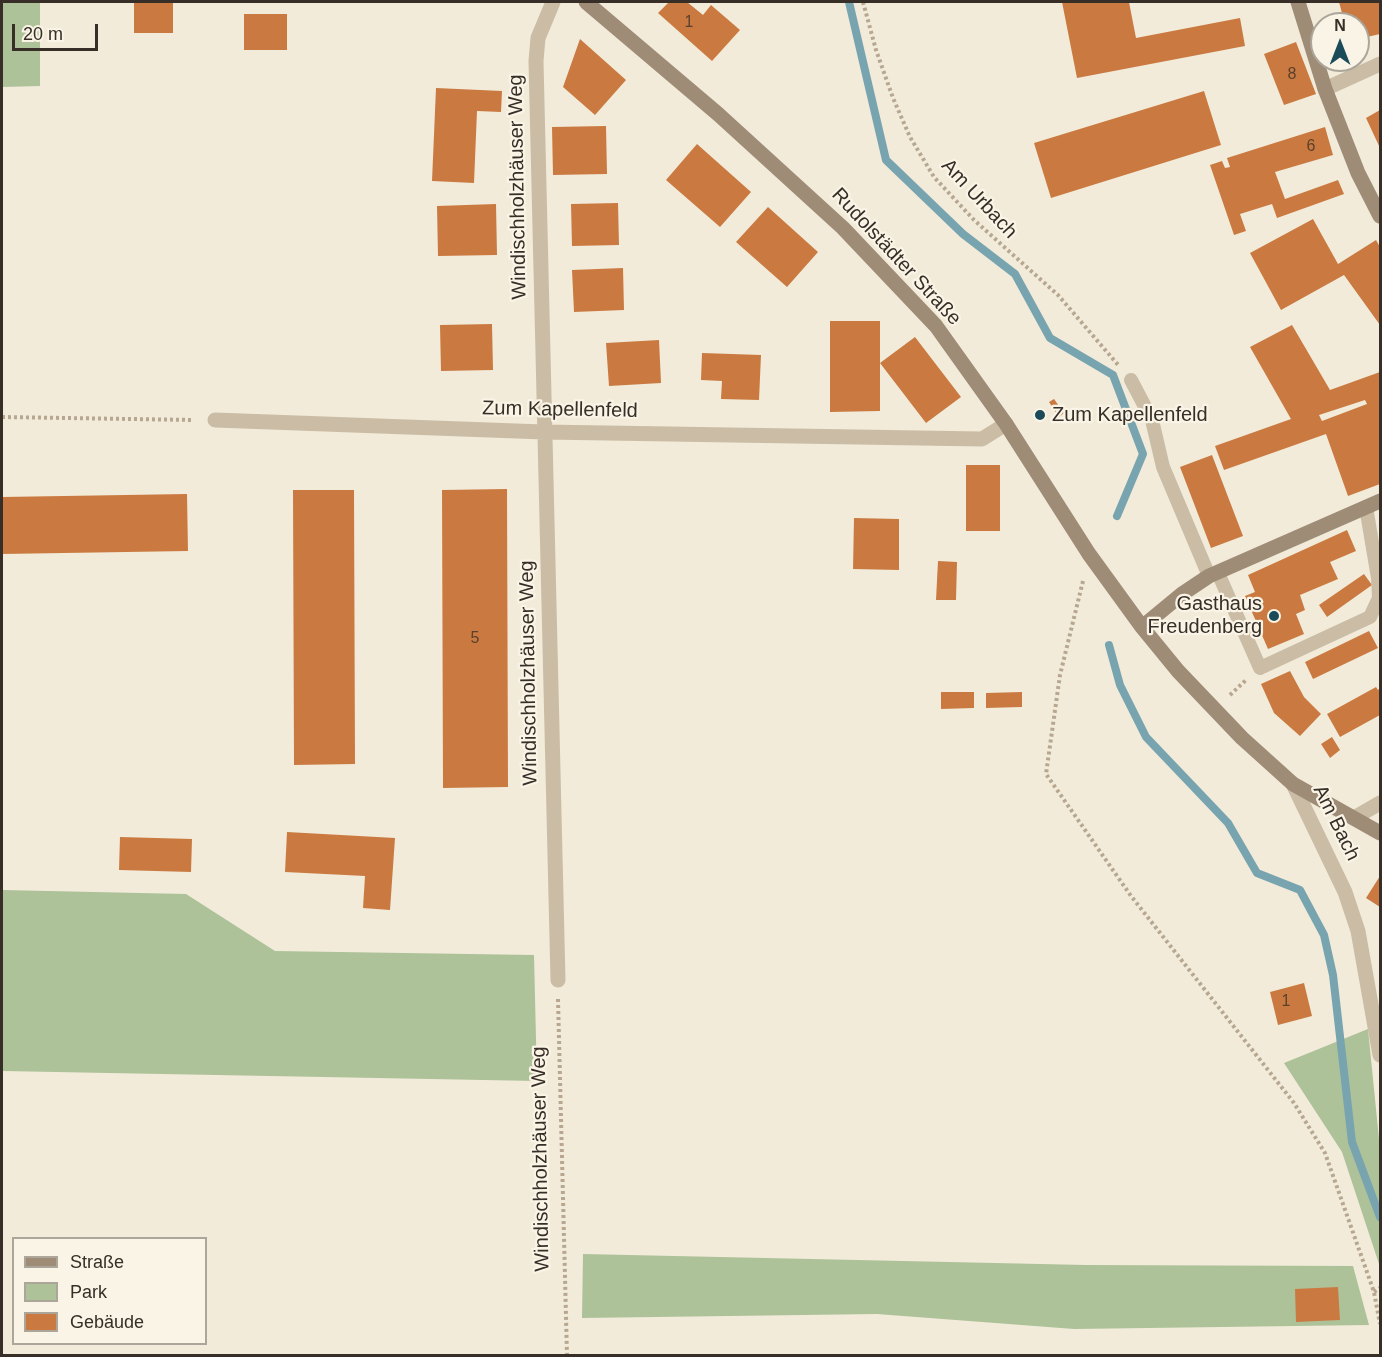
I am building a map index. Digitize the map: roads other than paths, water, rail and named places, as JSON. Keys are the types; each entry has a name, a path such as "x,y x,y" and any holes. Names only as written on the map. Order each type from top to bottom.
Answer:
{"street":[{"name":"Windischholzhäuser Weg","path":"553,2 538,38 536,61 558,980"},
{"name":"Rudolstädter Straße","path":"586,2 718,114 843,228 936,326 1006,424 1089,554 1142,627 1178,671 1293,784 1380,833"},
{"path":"1298,2 1325,89 1358,173 1380,216"},
{"path":"1325,89 1380,64"},
{"name":"Zum Kapellenfeld","path":"215,420 544,432 982,439 1006,424"},
{"path":"1142,627 1182,594 1214,574 1380,501"},
{"name":"Am Bach","path":"1293,784 1345,892 1358,931 1380,1055"},
{"path":"1354,818 1380,803"}],"lane":[{"path":"1131,380 1152,420 1164,467 1260,668 1370,617 1379,598 1378,578 1366,507"}],"waterway":[{"path":"849,2 886,160 963,234 1015,274 1050,338 1113,375 1143,454 1117,516"},
{"path":"1109,645 1120,685 1146,737 1228,823 1257,873 1300,890 1324,935 1333,975 1352,1142 1380,1217"}],"place":[{"name":"Zum Kapellenfeld","path":"1040,415"},
{"name":"Gasthaus Freudenberg","path":"1274,616"}]}
